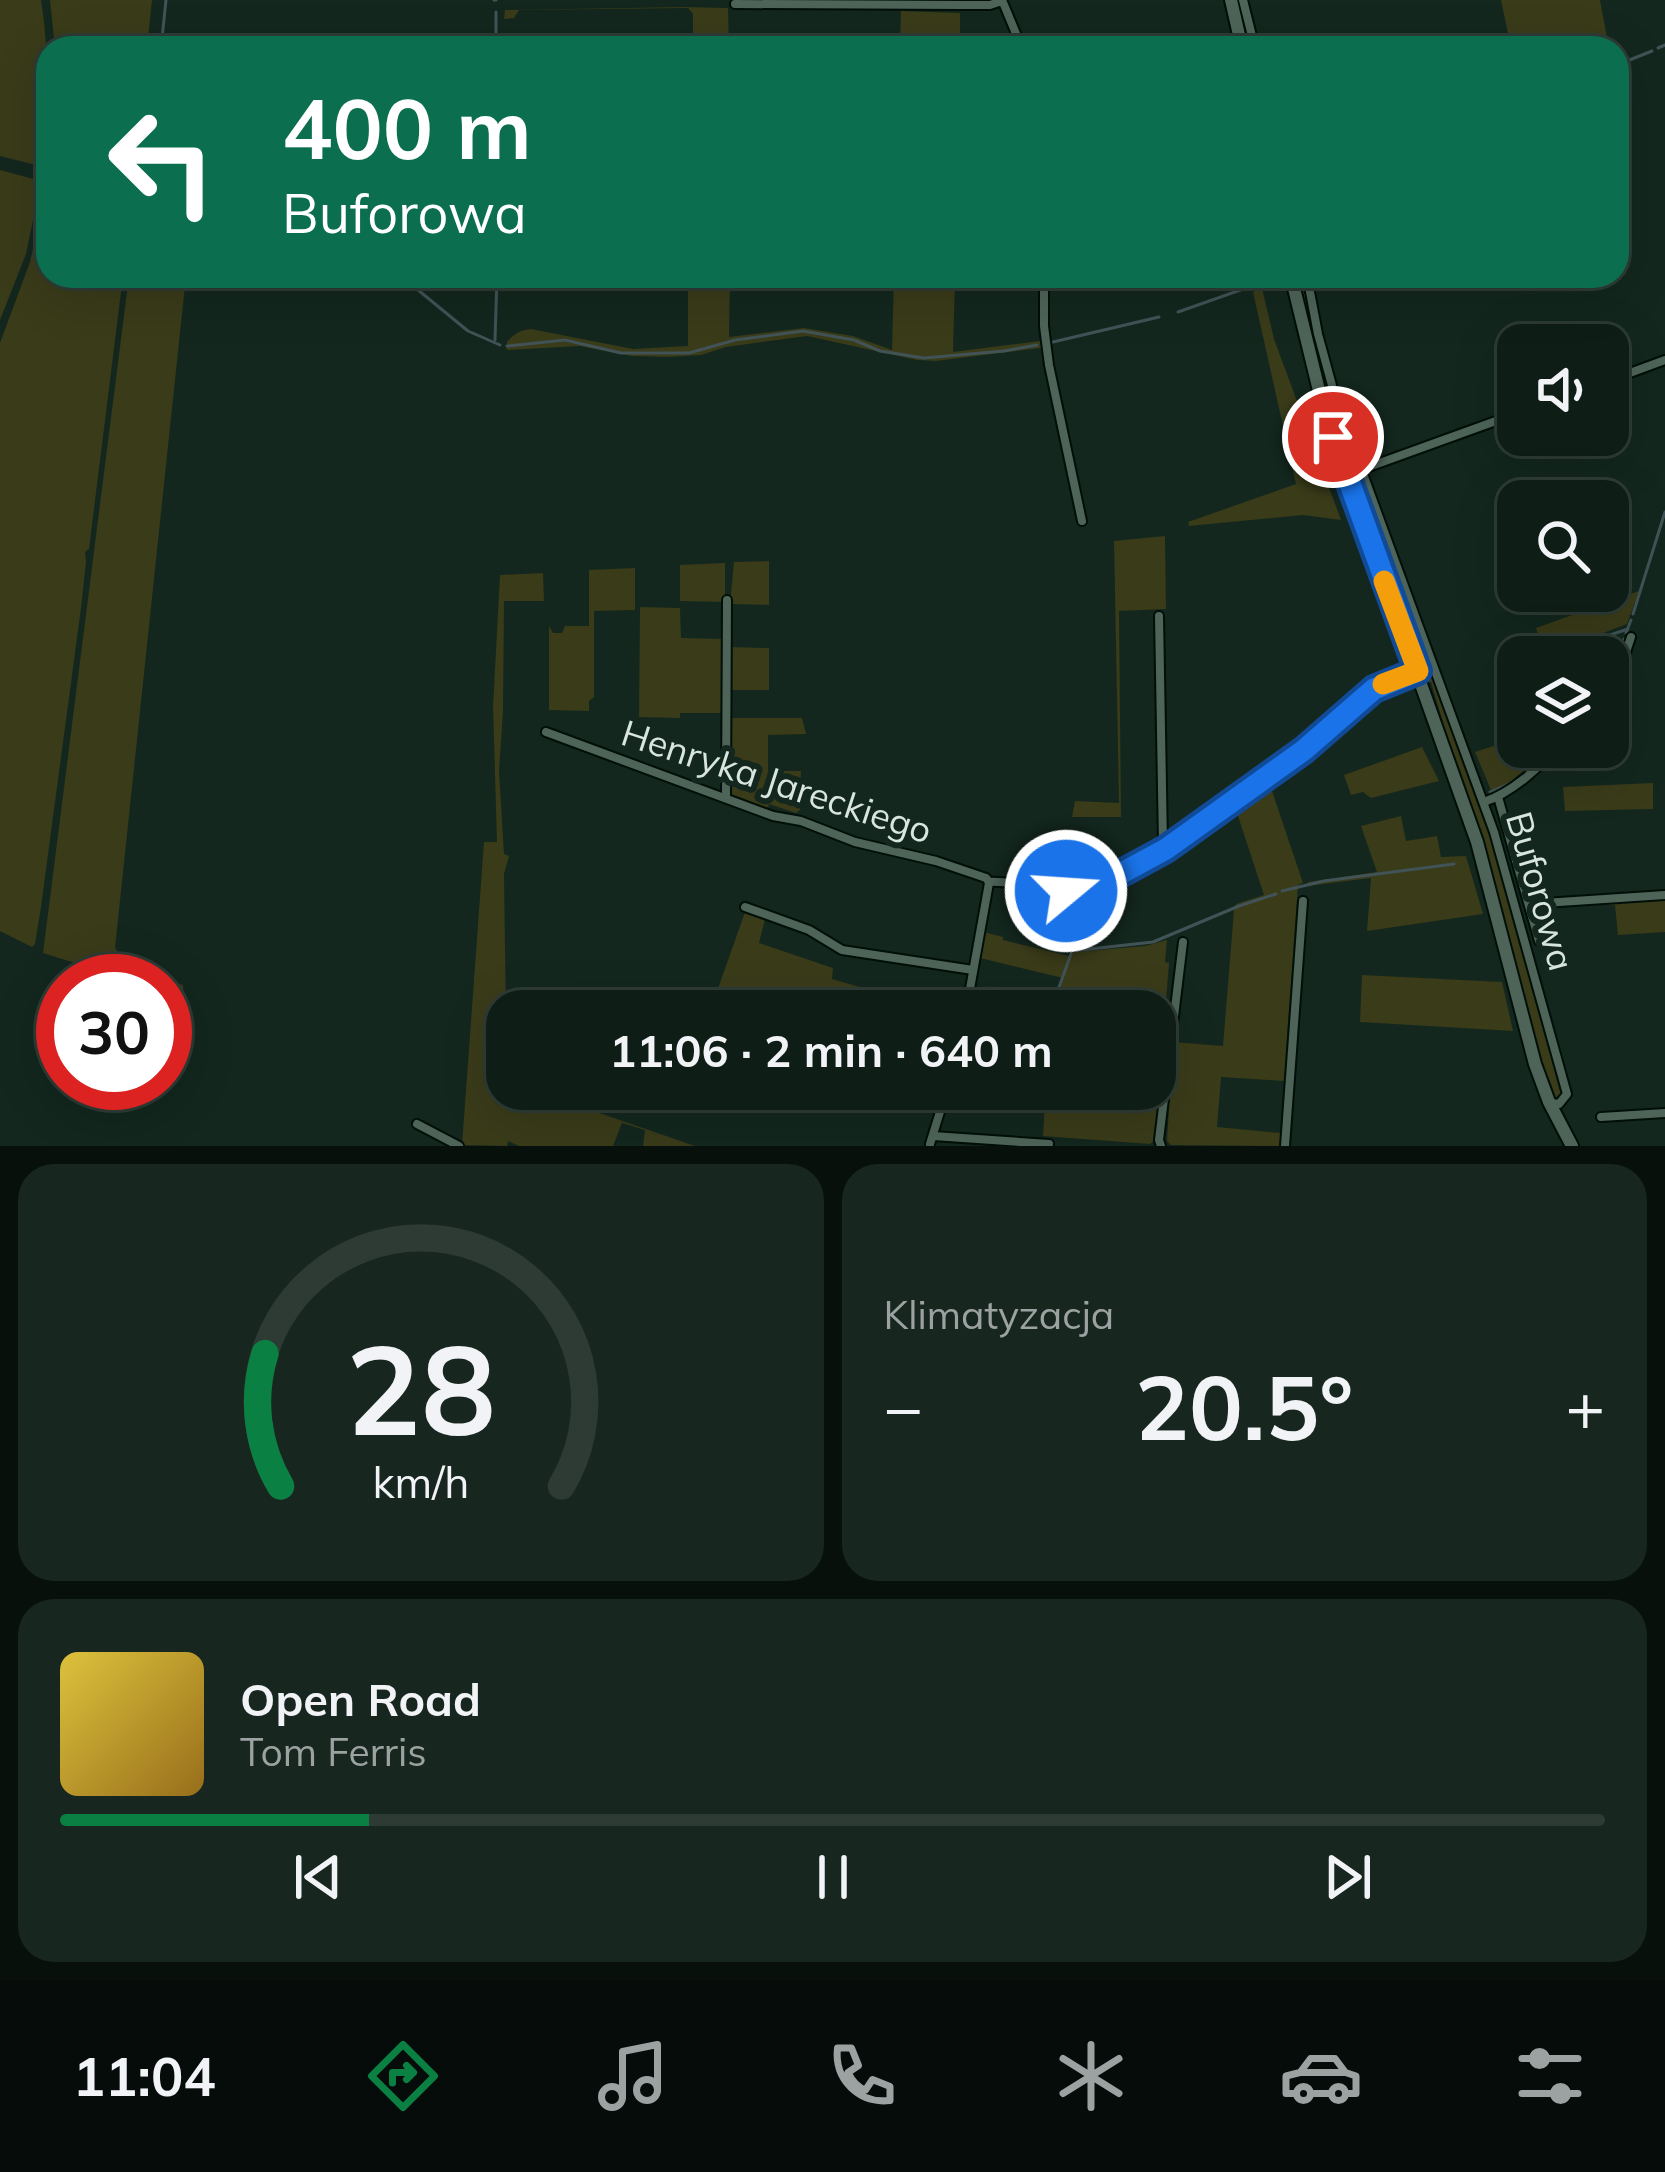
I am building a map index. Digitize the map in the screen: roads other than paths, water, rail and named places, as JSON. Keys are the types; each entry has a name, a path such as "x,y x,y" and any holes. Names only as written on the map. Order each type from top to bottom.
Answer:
{"main road":[{"path":"1231,0 1239,36"},
{"name":"Buforowa","path":"1294,288 1333,437 1483,860 1535,1064 1572,1146"}],"street":[{"path":"735,4 977,5 1002,0 1017,36"},
{"path":"1243,0 1252,36"},
{"path":"1045,288 1048,365 1082,520"},
{"name":"Buforowa","path":"1310,288 1331,382 1484,802 1515,903 1567,1094 1559,1103 1549,1102"},
{"path":"1629,373 1665,360"},
{"path":"1363,469 1497,421"},
{"path":"726,797 728,600"},
{"path":"1159,616 1166,849"},
{"path":"1629,643 1631,637"},
{"name":"Henryka Jareckiego","path":"546,732 855,842 936,861 989,882 1073,891 1109,880 1166,849 1304,750 1374,689 1418,671"},
{"path":"1484,802 1536,768"},
{"path":"1498,797 1539,941"},
{"path":"970,990 989,882"},
{"path":"1528,904 1665,895"},
{"path":"1286,1146 1303,901"},
{"path":"745,907 809,930 842,950 973,970"},
{"path":"1161,1146 1183,942"},
{"path":"941,1110 932,1140 1049,1144"},
{"path":"1601,1117 1665,1113"},
{"path":"417,1124 459,1146"}],"waterway":[{"path":"162,36 166,0"},
{"path":"496,12 496,36"},
{"path":"1658,48 1665,45"},
{"path":"1629,60 1652,51"},
{"path":"416,288 468,331 500,345"},
{"path":"495,340 497,288"},
{"path":"1178,312 1246,288"},
{"path":"1053,342 1159,317"},
{"path":"507,346 565,340 621,353 689,353 735,340 803,331 924,358 1037,345"},
{"path":"1633,614 1665,512"},
{"path":"1626,633 1631,620"},
{"path":"1607,636 1628,629"},
{"path":"1490,792 1531,768"},
{"path":"1282,891 1454,864"},
{"path":"1058,990 1072,951 1153,942 1276,894"}]}
